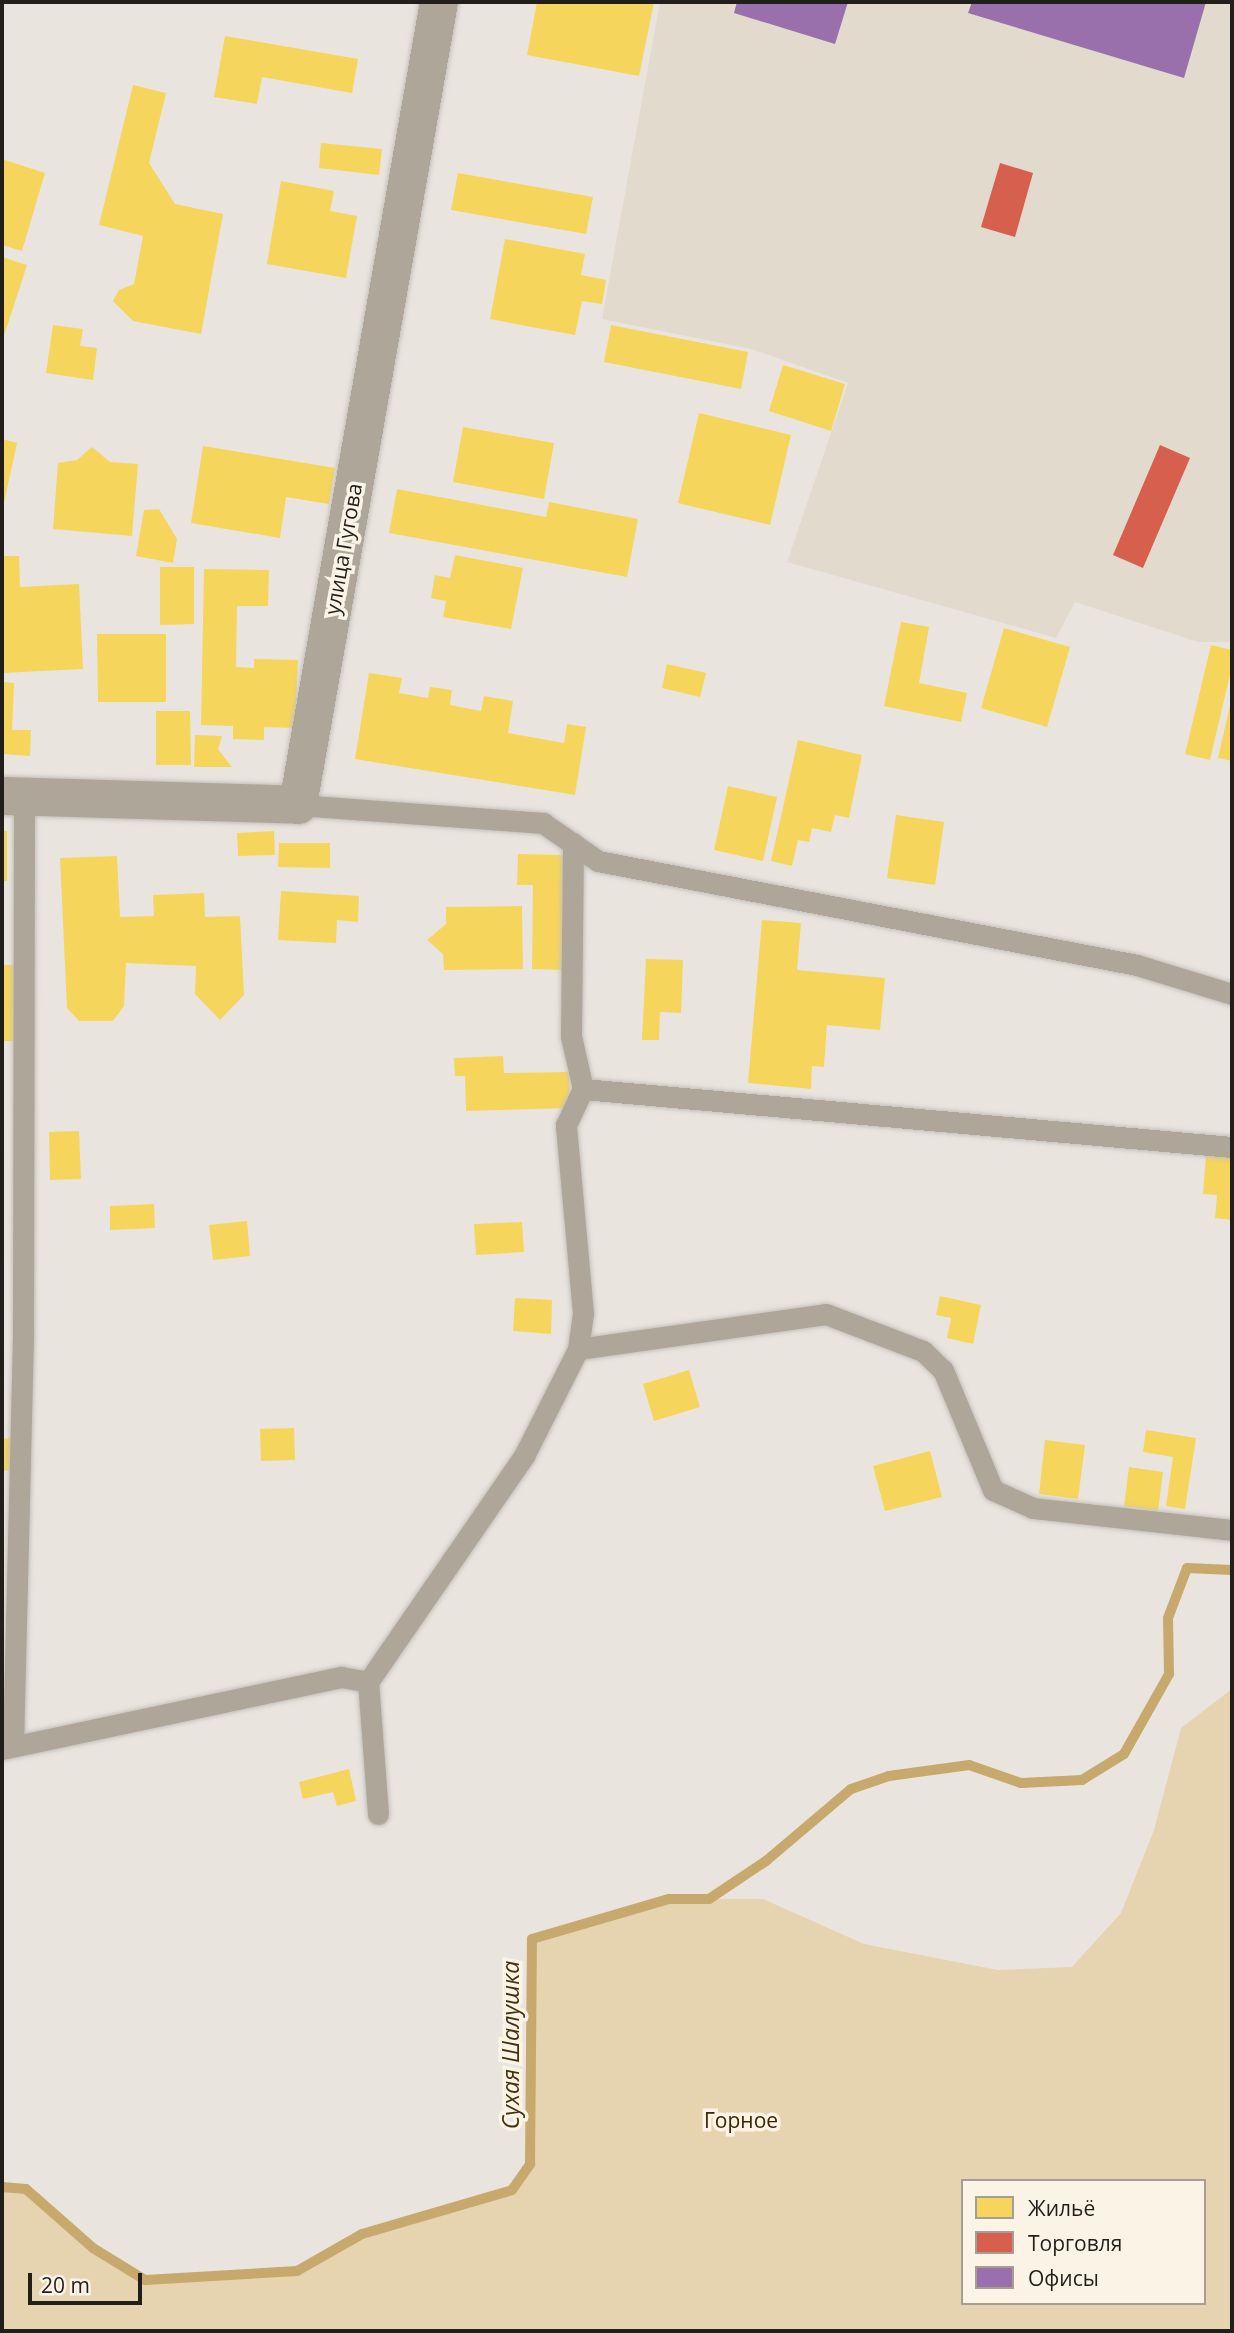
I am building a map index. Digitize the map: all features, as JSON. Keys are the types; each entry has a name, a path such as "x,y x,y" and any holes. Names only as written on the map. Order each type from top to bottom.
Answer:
{"street":[{"name":"улица Гугова","path":"298,805 439,2"},
{"path":"13,797 298,805"}],"lane":[{"path":"13,797 23,1331 7,1748 170,1719 341,1677 368,1682"},
{"path":"298,805 543,823 598,861 1137,965 1232,994"},
{"path":"378,1814 368,1682 524,1456 578,1349 583,1313 566,1125 583,1089 571,1036 573,843"},
{"path":"583,1089 1232,1147"},
{"path":"578,1349 826,1314 923,1352 943,1370 993,1490 1033,1508 1232,1530"}],"shaded area":[{"path":"660,2 1232,2 1232,642 1198,642 1075,602 1056,638 787,562 848,383 751,349 602,319"}],"green space":[{"name":"Горное","path":"1232,1689 1232,2331 2,2331 2,2187 26,2189 93,2248 146,2280 297,2271 362,2234 512,2190 530,2164 532,1939 594,1918 669,1899 763,1899 864,1944 998,1970 1072,1967 1121,1913 1154,1830 1181,1728"}],"building: Жильё":[{"path":"537,2 654,2 639,76 527,55"},
{"path":"225,36 358,59 352,93 262,77 257,104 214,97"},
{"path":"133,85 166,93 149,163 175,204 223,214 201,334 133,321 113,301 119,290 134,284 143,236 99,225"},
{"path":"321,143 382,149 379,175 319,168"},
{"path":"2,159 45,173 22,251 2,245"},
{"path":"458,173 593,197 586,234 451,210"},
{"path":"281,181 334,191 330,211 357,216 346,278 267,264"},
{"path":"505,239 585,254 581,275 606,280 602,304 582,301 575,335 490,319"},
{"path":"2,257 27,265 2,342"},
{"path":"53,325 83,329 80,346 97,348 93,380 46,373"},
{"path":"611,325 748,352 741,389 604,362"},
{"path":"783,365 845,384 831,431 769,411"},
{"path":"699,413 791,435 770,525 678,503"},
{"path":"463,427 554,443 544,499 453,482"},
{"path":"2,439 17,443 3,507 2,507"},
{"path":"203,446 335,468 329,504 286,497 280,538 191,523"},
{"path":"92,447 110,462 138,464 132,536 53,529 58,463 77,460"},
{"path":"397,489 546,517 549,502 638,519 627,577 389,533"},
{"path":"159,509 177,539 173,563 136,556 144,510"},
{"path":"455,555 523,568 511,629 443,617 446,601 431,598 435,575 450,578"},
{"path":"2,556 19,556 20,587 79,584 83,669 2,673"},
{"path":"160,567 194,567 194,624 160,625"},
{"path":"204,569 269,570 268,606 237,606 236,667 254,668 254,659 298,660 295,728 264,727 264,740 233,739 233,726 201,725"},
{"path":"901,622 929,627 919,683 967,693 961,722 884,706"},
{"path":"1004,628 1070,647 1047,727 981,708"},
{"path":"97,634 166,634 166,702 98,702"},
{"path":"1211,645 1232,650 1232,666 1210,760 1185,754"},
{"path":"667,664 706,673 700,697 662,688"},
{"path":"369,673 402,678 399,693 428,698 430,687 452,690 450,705 481,711 484,696 513,701 508,733 564,743 567,724 586,727 575,795 355,759"},
{"path":"2,682 14,683 12,730 31,730 30,756 2,754"},
{"path":"1232,701 1232,761 1218,758"},
{"path":"156,711 190,711 191,765 156,765"},
{"path":"195,735 222,736 218,749 232,767 194,767"},
{"path":"798,740 862,755 849,818 835,815 831,832 812,828 809,842 798,840 792,866 771,861"},
{"path":"728,786 777,797 763,861 714,850"},
{"path":"896,815 944,822 935,885 887,878"},
{"path":"2,831 7,831 7,881 2,881"},
{"path":"274,831 275,855 238,856 237,833"},
{"path":"279,843 330,843 330,868 278,867"},
{"path":"518,854 563,855 562,970 532,969 533,885 517,885"},
{"path":"117,856 120,917 154,916 153,895 204,893 205,917 240,916 244,995 220,1020 195,994 196,966 126,963 124,1006 113,1021 79,1021 67,1008 60,858"},
{"path":"281,891 359,896 358,922 337,920 336,943 278,940"},
{"path":"522,906 523,969 444,970 443,954 427,940 446,924 446,907"},
{"path":"762,920 801,923 797,970 885,978 880,1030 827,1025 824,1067 812,1066 811,1089 748,1083"},
{"path":"646,959 683,960 681,1013 660,1012 659,1040 642,1040"},
{"path":"2,965 17,965 19,1041 2,1041"},
{"path":"503,1056 504,1073 569,1072 570,1108 466,1111 465,1076 455,1076 454,1058"},
{"path":"79,1131 81,1179 50,1180 49,1132"},
{"path":"1206,1154 1232,1156 1232,1220 1215,1218 1217,1195 1203,1194"},
{"path":"154,1204 155,1228 110,1230 110,1206"},
{"path":"247,1221 250,1256 213,1260 209,1225"},
{"path":"522,1222 524,1252 476,1255 474,1224"},
{"path":"940,1296 981,1305 973,1344 947,1338 951,1318 936,1315"},
{"path":"515,1298 552,1300 551,1334 513,1331"},
{"path":"689,1370 700,1407 654,1421 643,1384"},
{"path":"294,1428 295,1460 261,1461 260,1429"},
{"path":"1146,1430 1196,1438 1185,1509 1166,1506 1173,1457 1143,1452"},
{"path":"12,1438 15,1470 2,1471 2,1439"},
{"path":"1045,1440 1085,1445 1078,1499 1039,1494"},
{"path":"930,1451 942,1497 885,1511 873,1466"},
{"path":"1129,1467 1163,1472 1158,1511 1124,1506"},
{"path":"349,1769 356,1801 337,1806 333,1792 303,1799 299,1782"}],"building: Торговля":[{"path":"1000,163 1033,173 1015,237 981,227"},
{"path":"1160,445 1190,458 1143,568 1113,555"}],"building: Офисы":[{"path":"737,2 848,2 835,44 734,13"},
{"path":"972,2 1206,2 1184,78 968,13"}],"waterway":[{"name":"Сухая Шалушка","path":"2,2187 26,2189 93,2248 145,2280 297,2271 362,2234 512,2190 530,2164 532,1939 669,1899 709,1899 766,1861 851,1789 889,1776 969,1765 1021,1783 1082,1780 1124,1754 1169,1674 1168,1618 1187,1568 1232,1570"}]}
